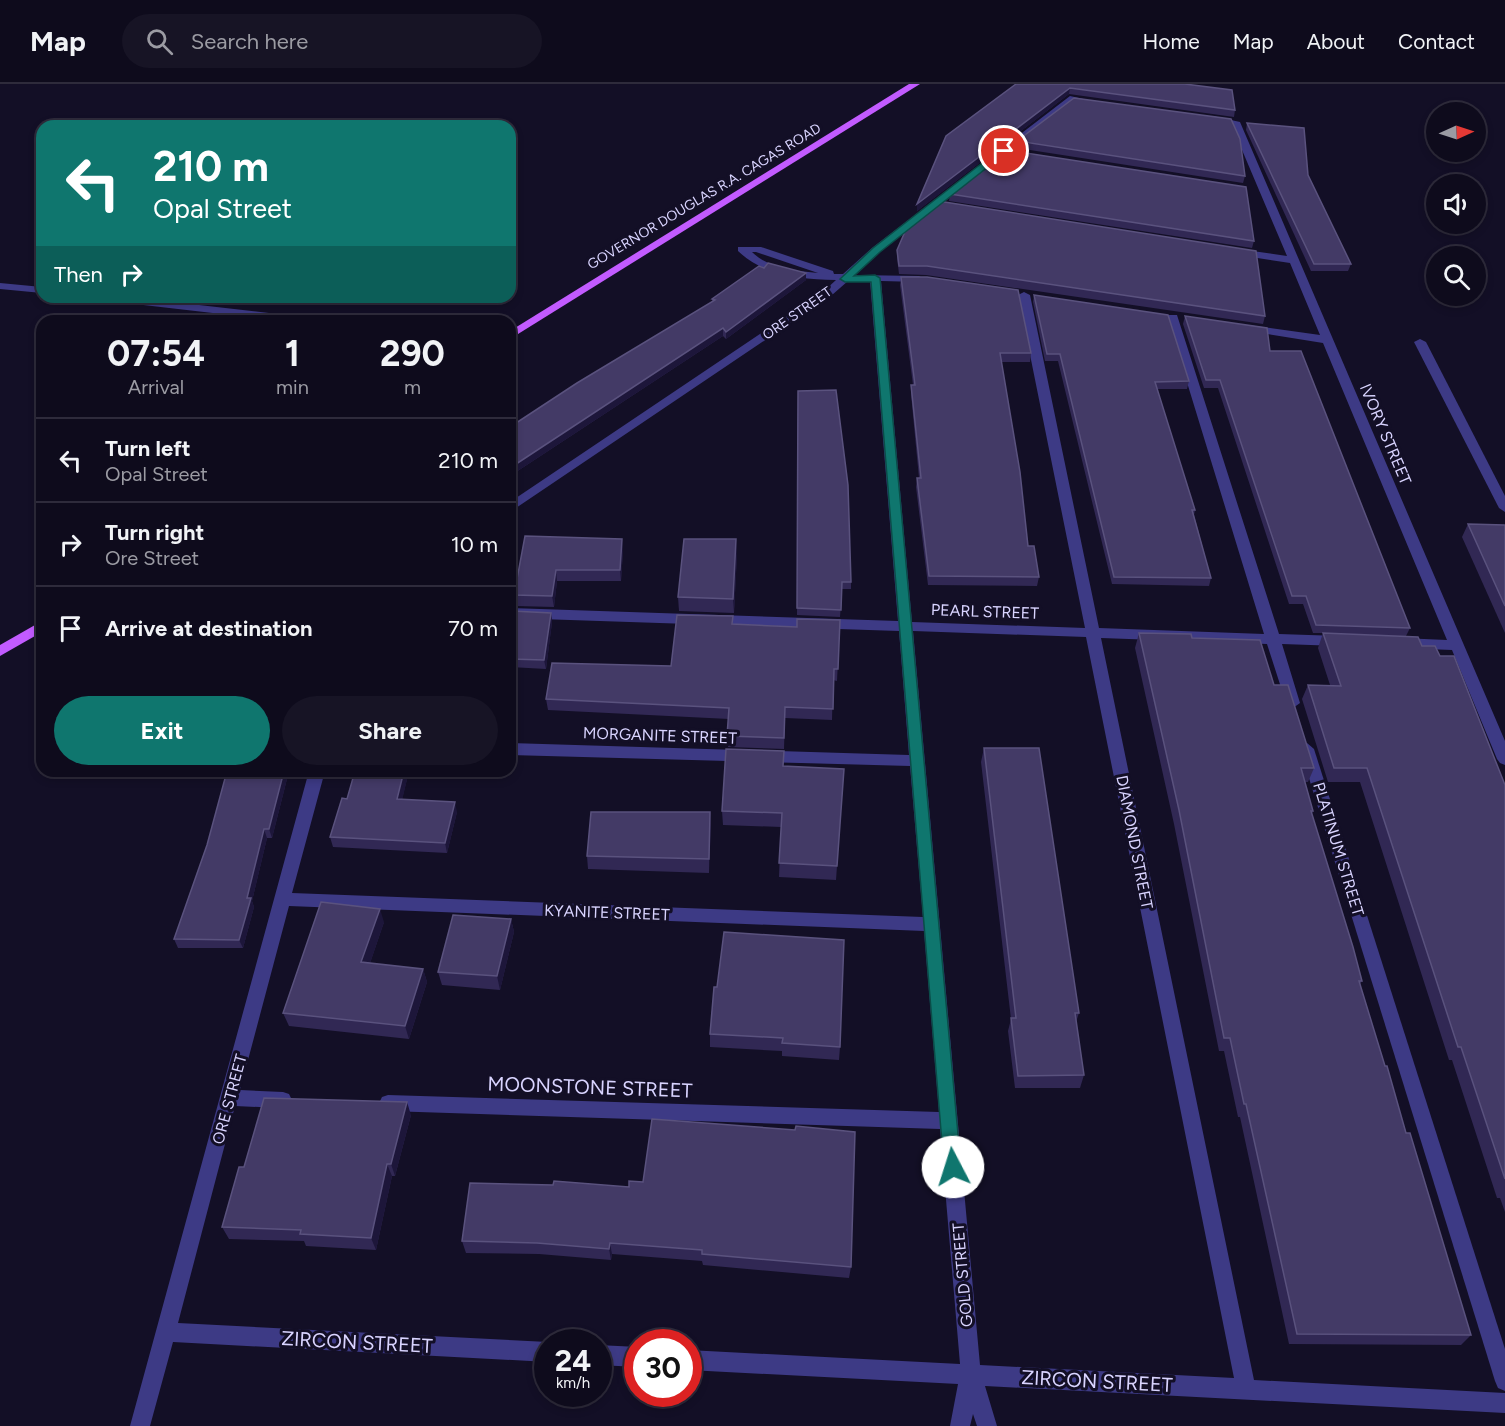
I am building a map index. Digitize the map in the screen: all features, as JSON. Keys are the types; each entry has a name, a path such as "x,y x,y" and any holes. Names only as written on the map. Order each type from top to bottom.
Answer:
{"main road":[{"name":"GOVERNOR DOUGLAS R.A. CAGAS ROAD","path":"516,332 915,84"},
{"path":"0,651 36,630"}],"street":[{"name":"ORE STREET","path":"516,504 845,279 876,250 941,205 1009,152 1070,99 1105,104"},
{"name":"IVORY STREET","path":"1200,117 1235,122 1259,191 1295,261 1505,759"},
{"path":"845,279 758,249 742,249 748,258 797,274 845,279 926,280"},
{"path":"1225,250 1295,261"},
{"name":"GOLD STREET","path":"875,278 970,1374 987,1426"},
{"path":"0,285 36,289"},
{"name":"DIAMOND STREET","path":"1024,295 1246,1389"},
{"path":"153,303 259,315"},
{"name":"PLATINUM STREET","path":"1173,317 1505,1381"},
{"path":"1239,327 1328,340"},
{"path":"1420,342 1505,508"},
{"name":"PEARL STREET","path":"516,613 1354,642"},
{"path":"1389,643 1458,645"},
{"name":"MORGANITE STREET","path":"516,749 918,761"},
{"name":"ORE STREET","path":"140,1426 315,777"},
{"name":"KYANITE STREET","path":"282,899 932,924"},
{"path":"229,1098 300,1101"},
{"name":"MOONSTONE STREET","path":"370,1103 949,1121"},
{"name":"ZIRCON STREET","path":"165,1332 534,1351"},
{"name":"ZIRCON STREET","path":"702,1361 1505,1403"},
{"name":"GOLD STREET","path":"960,1426 970,1374"}],"building":[{"path":"1016,84 1185,84 1232,90 1235,110 1070,88 917,204 946,136"},
{"path":"1074,98 1231,119 1240,139 1245,176 1017,141"},
{"path":"1247,123 1304,128 1308,175 1351,264 1314,264"},
{"path":"1007,150 1246,187 1254,241 950,194"},
{"path":"938,201 1256,251 1265,316 927,266 899,266 897,250 907,227"},
{"path":"768,263 806,273 726,332 723,328 516,464 516,423 577,383 715,300 712,299 759,266 764,268"},
{"path":"901,277 927,277 1018,290 1031,353 1000,353 1020,472 1028,546 1034,546 1039,577 929,576 917,478 921,478 911,385 915,385"},
{"path":"1034,295 1168,315 1189,381 1155,382 1195,510 1192,510 1211,578 1114,577 1060,354 1047,354"},
{"path":"1185,316 1267,328 1270,351 1301,351 1410,628 1316,625 1306,596 1292,596 1220,380 1206,380"},
{"path":"836,390 848,485 851,582 842,582 841,610 797,608 798,391"},
{"path":"1468,524 1505,525 1505,606"},
{"path":"525,536 622,539 620,570 556,570 552,596 516,595"},
{"path":"684,539 736,539 733,599 678,597"},
{"path":"516,611 551,613 544,660 516,659"},
{"path":"677,615 733,616 732,624 797,627 797,619 840,620 838,669 834,669 833,709 785,707 784,738 727,736 729,708 546,699 552,663 671,666"},
{"path":"1139,633 1191,634 1192,638 1260,640 1274,685 1288,685 1314,768 1301,768 1313,811 1311,811 1353,947 1362,981 1359,981 1406,1133 1410,1133 1471,1335 1297,1334 1230,1038 1224,1038 1179,810"},
{"path":"1323,633 1418,637 1422,646 1435,646 1440,656 1454,656 1505,785 1505,1179 1461,1047 1458,1047 1367,768 1334,768 1308,685 1341,686"},
{"path":"984,748 1039,748 1079,1013 1075,1013 1084,1075 1018,1076 1011,1018 1016,1018"},
{"path":"726,749 784,751 783,766 844,769 837,866 779,863 782,813 722,811"},
{"path":"225,777 282,777 269,829 264,829 247,898 251,898 239,940 174,939 207,845"},
{"path":"353,777 402,777 397,799 455,802 445,843 330,837 342,798 347,799"},
{"path":"591,812 710,812 709,859 587,856"},
{"path":"321,902 380,909 361,962 423,969 405,1026 283,1013"},
{"path":"453,915 511,919 497,976 438,972"},
{"path":"724,932 844,940 840,1047 782,1043 783,1038 710,1034 714,987 717,987"},
{"path":"264,1098 407,1102 391,1164 387,1164 371,1238 300,1234 301,1230 222,1227 239,1167 244,1167"},
{"path":"652,1119 795,1130 796,1126 855,1132 851,1267 702,1254 702,1250 610,1243 609,1249 537,1243 462,1241 470,1183 553,1185 554,1181 629,1187 629,1181 643,1182"}],"route":[{"path":"953,1167 875,278 845,279 876,250 1004,151"}]}
